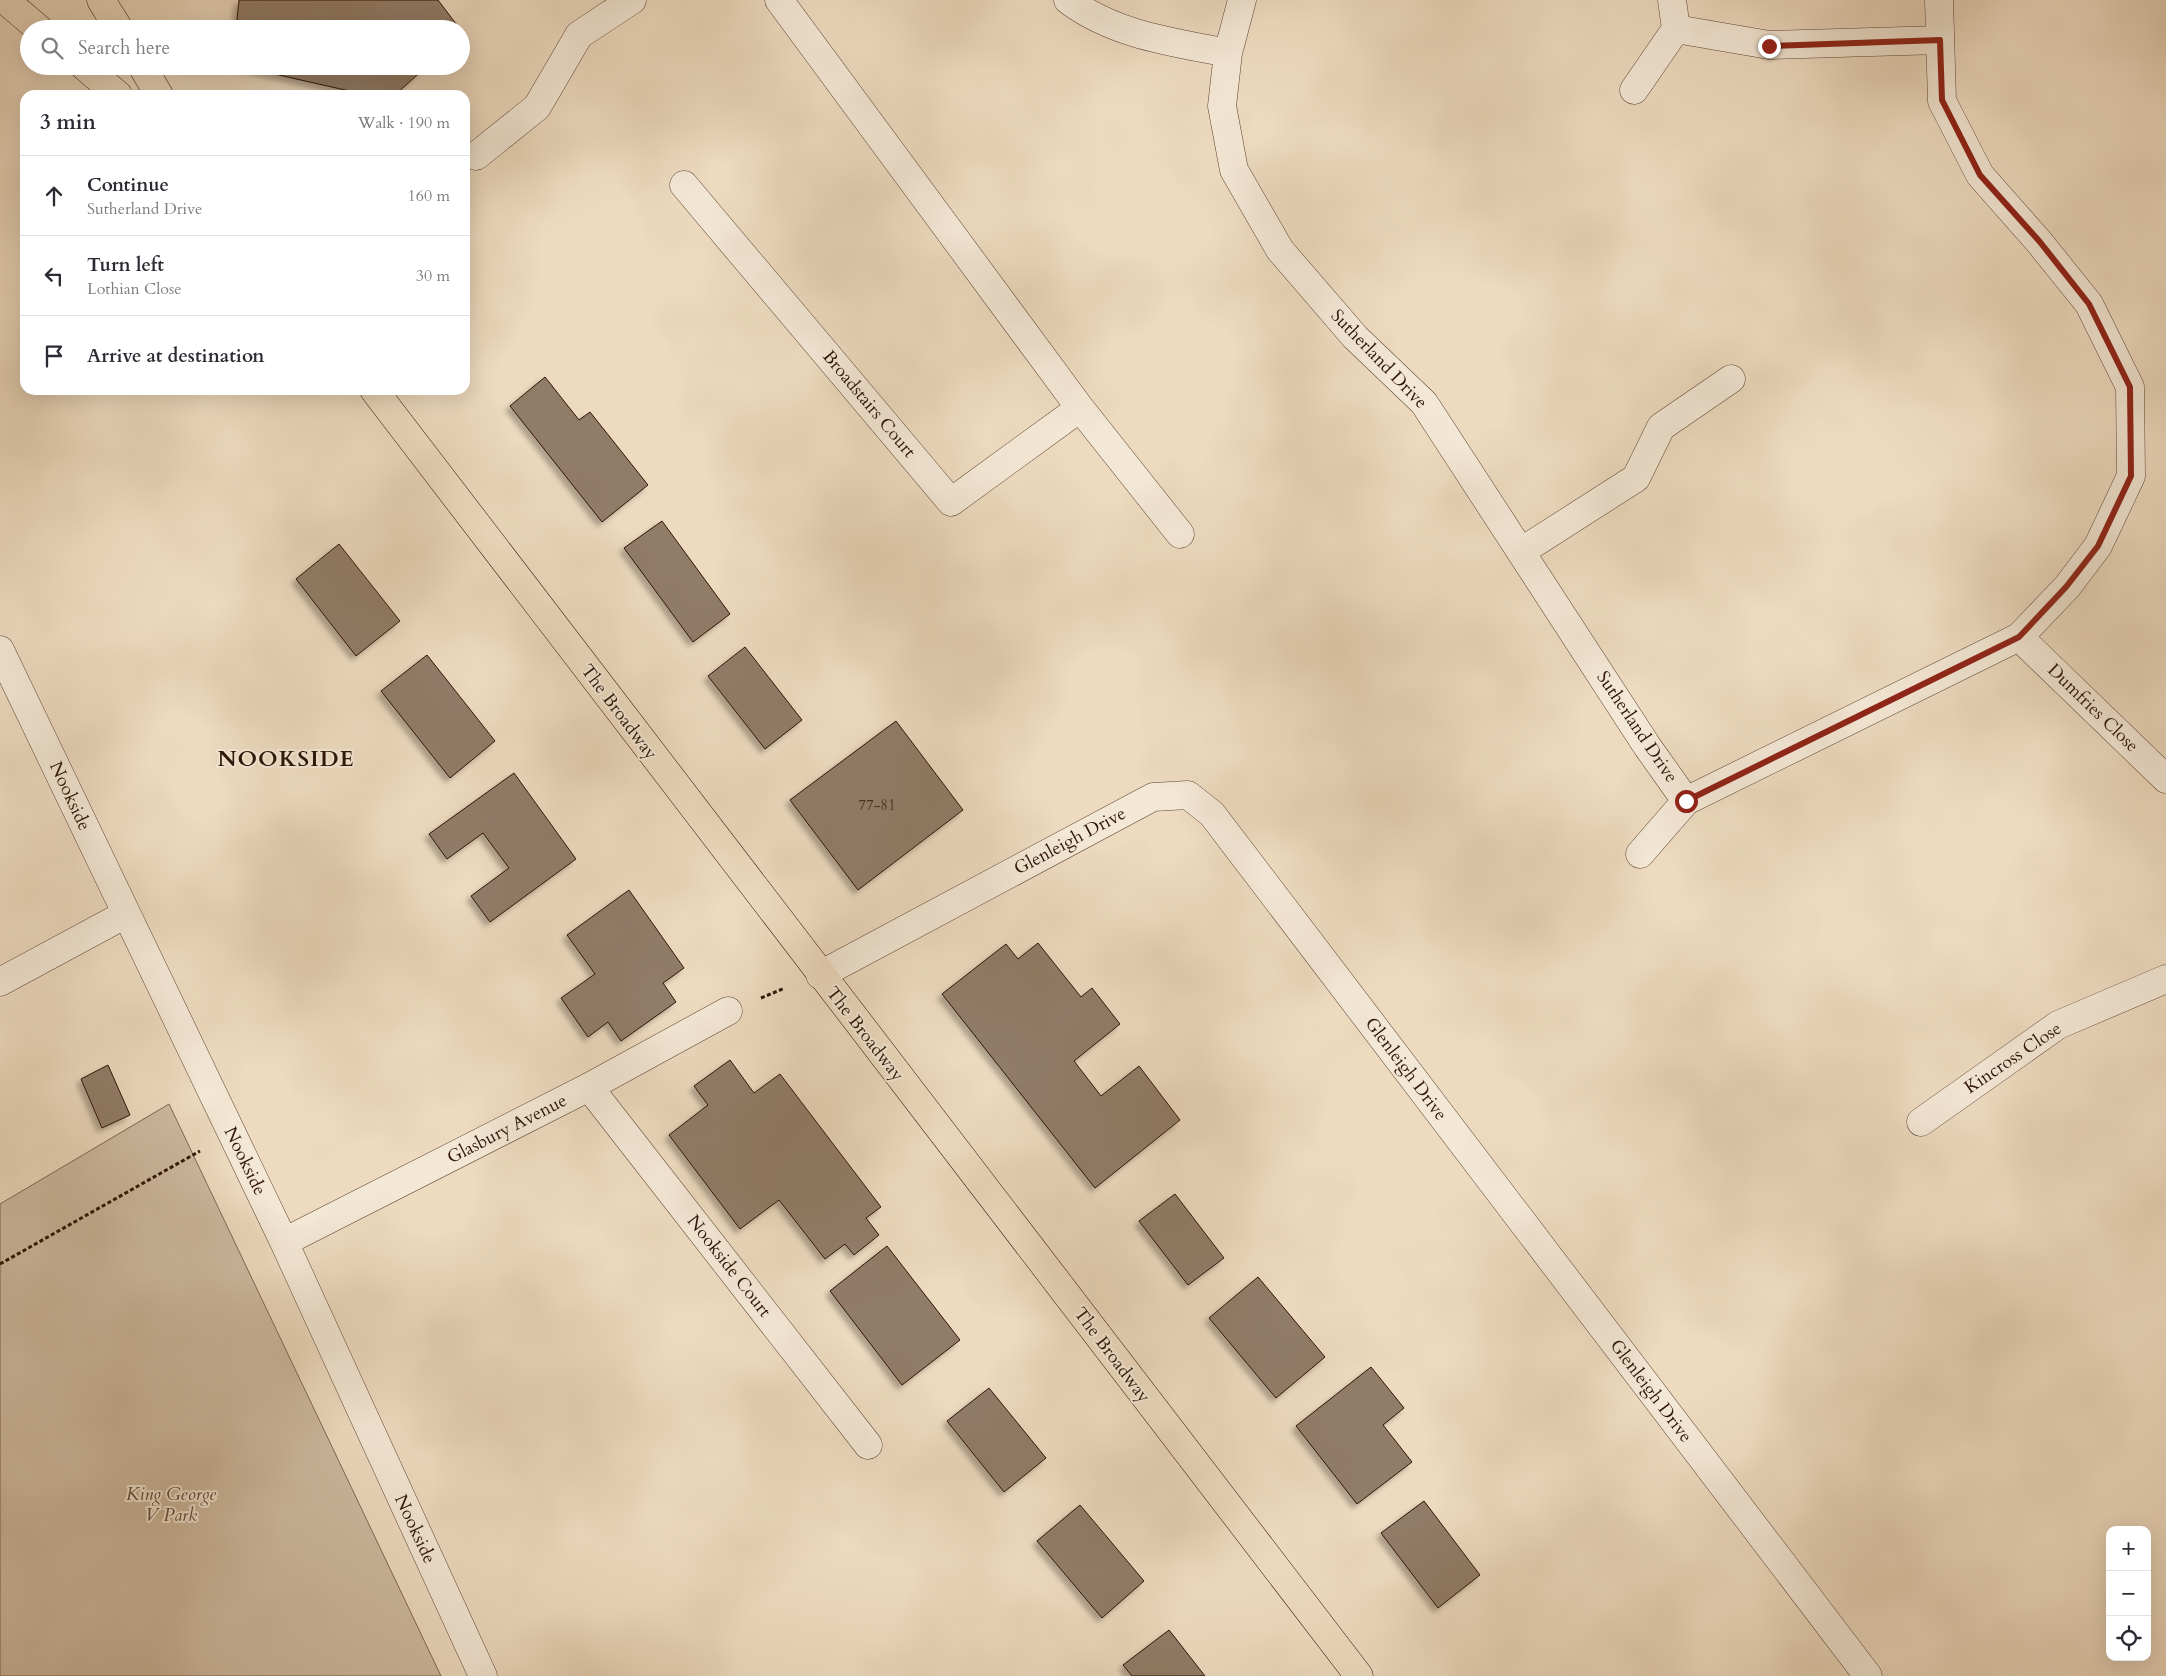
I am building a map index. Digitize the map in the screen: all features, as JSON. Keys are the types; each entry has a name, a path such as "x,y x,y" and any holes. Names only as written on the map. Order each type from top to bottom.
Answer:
{"main road":[{"path":"5,0 28,20"},
{"path":"101,0 113,20"},
{"path":"95,75 112,90"},
{"path":"147,75 156,90"},
{"name":"The Broadway","path":"378,395 1358,1676"}],"street":[{"path":"476,156 537,107 578,35 632,0"},
{"path":"779,0 1080,408 1180,534"},
{"path":"1068,0 1086,13 1144,37 1228,53"},
{"name":"Sutherland Drive","path":"1242,0 1228,53 1222,106 1234,170 1280,250 1355,337 1424,403 1647,746 1686,801 2019,637 2066,587 2098,546 2131,476 2130,387 2089,304 2040,242 1980,175 1942,100 1939,0"},
{"path":"1634,90 1676,29 1672,0"},
{"path":"1676,29 1769,46 1940,40"},
{"name":"Broadstairs Court","path":"684,185 951,502 1080,408"},
{"path":"1522,552 1636,478 1661,428 1731,378"},
{"name":"Dumfries Close","path":"2019,637 2166,779"},
{"name":"Nookside","path":"0,650 284,1242 483,1676"},
{"name":"Glenleigh Drive","path":"820,974 1153,797 1188,795 1212,814 1868,1676"},
{"path":"1640,854 1686,801"},
{"path":"0,982 126,914"},
{"name":"Kincross Close","path":"1921,1122 2058,1025 2166,979"},
{"name":"Glasbury Avenue","path":"284,1242 589,1087 728,1011"},
{"name":"Nookside Court","path":"589,1087 868,1445"}],"path":[{"path":"728,1011 820,974"},
{"path":"0,1264 231,1133"}],"green space":[{"name":"King George V Park","path":"169,1104 441,1676 0,1676 0,1204"}],"building":[{"path":"239,0 438,0 453,20 237,20"},
{"path":"279,75 417,75 401,90 345,90"},
{"path":"545,377 579,420 590,412 648,485 602,522 510,406"},
{"path":"662,521 730,614 693,642 624,548"},
{"path":"339,544 400,621 356,656 296,579"},
{"path":"745,647 802,720 765,749 708,676"},
{"path":"427,655 495,741 450,778 381,691"},
{"path":"896,721 963,810 858,890 790,800"},
{"path":"514,773 576,859 490,922 471,896 509,868 483,833 447,859 429,834"},
{"path":"629,890 684,968 663,983 676,1002 621,1041 608,1022 588,1037 561,998 595,974 567,935"},
{"path":"1038,943 1081,997 1092,988 1120,1024 1074,1061 1101,1096 1139,1066 1180,1120 1095,1188 942,994 1006,944 1018,959"},
{"path":"730,1060 754,1093 780,1074 881,1207 866,1218 879,1235 854,1255 845,1244 825,1259 779,1200 740,1229 669,1135 708,1105 694,1086"},
{"path":"108,1065 130,1115 102,1128 81,1079"},
{"path":"1175,1194 1224,1258 1188,1285 1139,1221"},
{"path":"887,1246 960,1340 902,1385 830,1291"},
{"path":"1258,1277 1325,1357 1276,1398 1209,1318"},
{"path":"1371,1367 1404,1408 1383,1425 1412,1462 1357,1504 1296,1426"},
{"path":"989,1388 1046,1458 1004,1492 947,1421"},
{"path":"1424,1501 1480,1575 1438,1608 1381,1533"},
{"path":"1080,1505 1144,1581 1102,1618 1037,1541"},
{"path":"1169,1630 1205,1676 1132,1676 1123,1665"}],"district":[{"name":"NOOKSIDE","path":"286,759"}],"route":[{"path":"1686,801 2019,637 2066,587 2098,546 2131,476 2130,387 2089,304 2040,242 1980,175 1942,100 1940,40 1769,46"}]}
